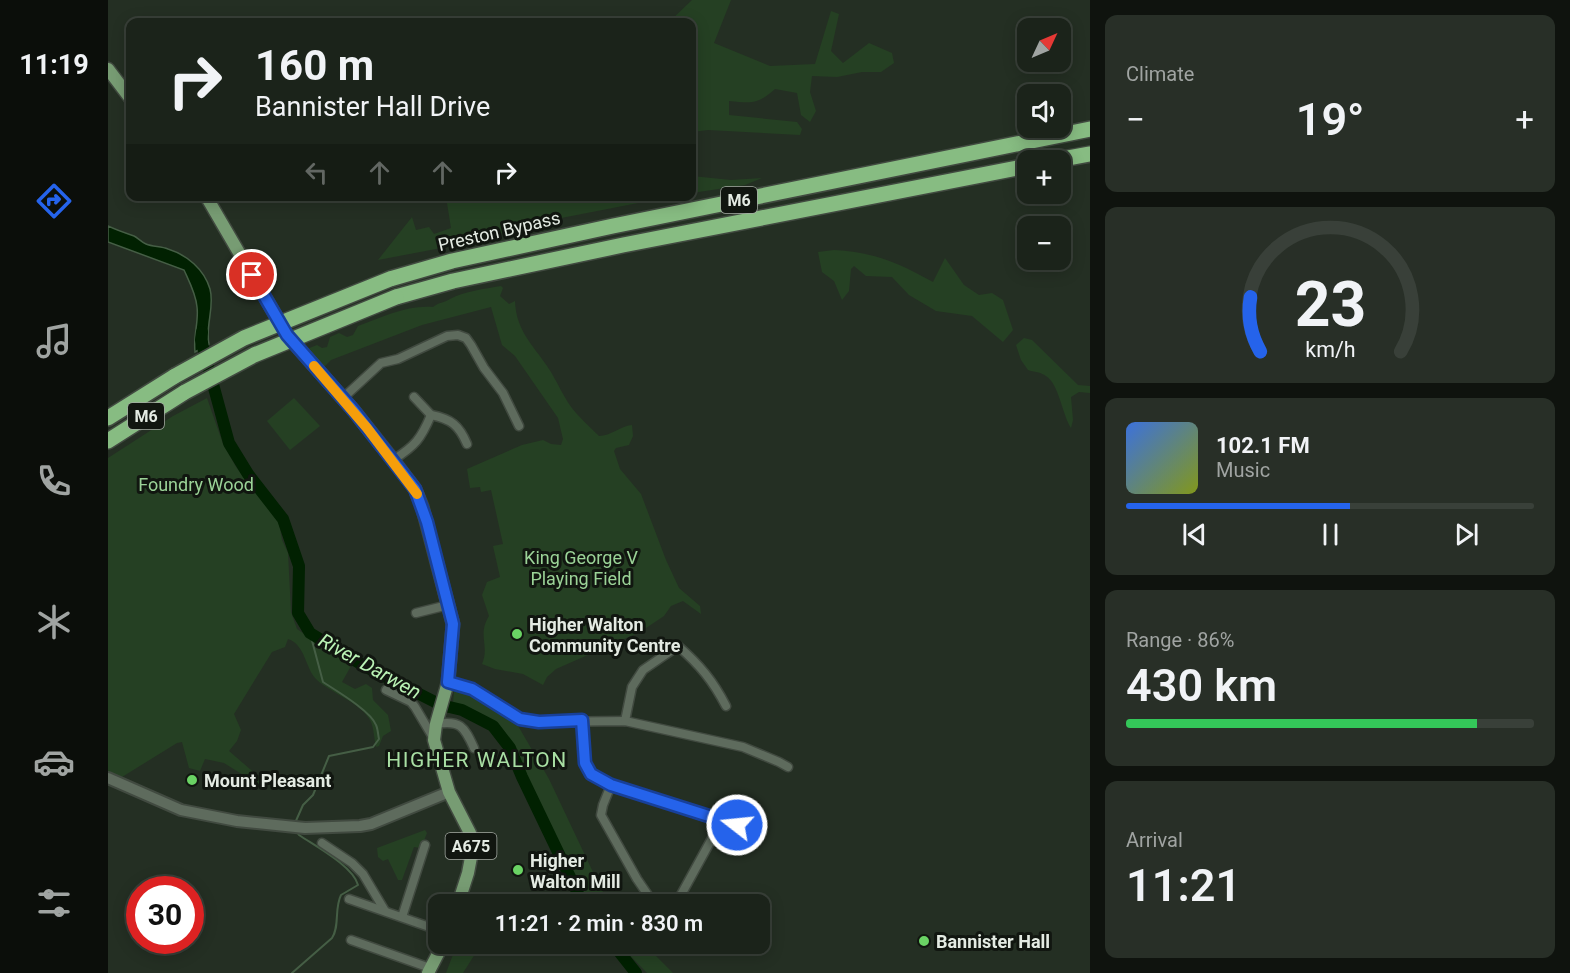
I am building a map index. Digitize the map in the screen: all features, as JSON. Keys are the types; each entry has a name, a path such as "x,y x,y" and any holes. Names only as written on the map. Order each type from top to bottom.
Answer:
{"highway":[{"name":"Preston Bypass","path":"150,391 244,338 390,279 452,261 1090,129"},
{"path":"1071,158 1090,154"},
{"name":"M6","path":"108,441 185,392 254,355 396,297 453,281 623,245 1017,168"},
{"path":"108,411 150,391"},
{"name":"M6","path":"108,418 150,391"}],"main road":[{"path":"108,69 126,93"},
{"name":"A675","path":"209,201 287,335 343,398 393,460 415,489 422,506 453,624 448,682 434,740 449,792 470,833 472,852 461,894"},
{"path":"429,971 438,954"}],"street":[{"path":"343,398 381,363 398,359 447,336 458,334 466,338 471,345 502,393 519,426"},
{"path":"414,397 431,415 455,423 467,444"},
{"path":"393,460 414,447 431,415"},
{"path":"416,613 448,604"},
{"path":"625,721 632,687 643,670 678,646 700,666 715,684 726,706"},
{"path":"448,682 472,689 520,719 539,722 625,721 743,747 788,767"},
{"path":"386,690 411,702 434,740"},
{"path":"582,720 585,763 591,774 611,785 721,822 753,829"},
{"path":"437,722 452,722 461,726 474,748"},
{"path":"108,778 181,810 237,821 297,827 366,825 449,792"},
{"path":"611,785 603,805 602,815 647,894"},
{"path":"681,894 721,822"},
{"path":"322,843 344,857 363,874 385,911"},
{"path":"402,917 425,845"},
{"path":"349,899 428,926"},
{"path":"351,940 429,971"}],"green space":[{"path":"692,0 731,0 714,43 770,66 815,64 831,11 839,14 831,51 843,63 869,43 892,53 894,63 881,72 862,72 837,77 812,76 810,92 816,111 810,122 801,115 797,93 775,89 754,102 729,101 729,115 797,122 802,129 800,135 708,130 696,132 696,18 673,18"},
{"path":"696,176 731,180 762,178 745,185 696,192"},
{"path":"447,201 648,201 551,220 457,245 378,260 412,217 416,230 429,227 434,234 451,228"},
{"path":"834,250 873,256 909,269 933,282 945,258 964,285 979,295 992,293 1003,300 1013,330 1003,342 972,316 936,311 909,295 892,277 866,276 854,266 851,269 849,291 842,300 834,281 822,272 818,252"},
{"name":"King George V Playing Field","path":"501,286 503,288 500,296 509,304 515,301 522,329 579,416 599,436 632,425 633,436 629,445 616,448 614,451 620,469 641,494 679,588 700,606 701,614 683,601 671,606 664,616 640,632 556,669 547,677 543,685 523,674 482,664 485,652 484,629 489,616 482,595 487,582 500,577 493,546 503,544 491,490 481,492 480,487 470,488 467,469 522,445 543,440 561,445 563,439 558,418 515,356 502,345 491,307 422,325 331,360 324,367 307,349 317,345 322,348 327,347 330,337 339,333 347,337 353,335 358,326 395,312 433,307 462,294"},
{"path":"1024,338 1032,340 1078,385 1090,386 1090,393 1079,392 1071,397 1073,420 1071,428 1050,380 1042,374 1028,370 1021,360 1016,345"},
{"name":"Foundry Wood","path":"207,398 223,444 236,467 279,523 282,540 288,553 291,612 297,629 351,666 342,682 355,689 366,684 372,688 373,700 388,715 391,731 383,736 379,746 376,747 372,726 366,714 317,680 298,646 288,639 285,647 272,652 234,714 241,730 237,741 229,751 265,782 261,786 224,763 205,759 200,771 189,768 182,742 122,777 108,772 108,458 173,416"},
{"path":"294,398 320,426 290,450 267,421"},
{"path":"459,690 472,695 517,724 549,779 605,894 582,894 505,732 481,713 453,703 454,692"},
{"path":"425,830 427,833 421,848 414,847 402,880 398,880 388,859 383,861 378,857 377,848"},
{"path":"453,954 475,954 463,973 446,973"},
{"path":"629,954 654,954 673,973 647,973"}],"shaded area":[{"path":"108,226 134,236 151,246 175,252 188,259 199,269 204,275 211,296 209,344 195,352 196,302 184,270 108,242"}],"waterway":[{"name":"River Darwen","path":"202,332 201,340 229,443 248,474 283,519 299,566 298,613 310,633 364,666 441,705 462,710 493,726 510,748 578,894"},
{"path":"295,823 303,805 313,795 329,756 373,747 379,739 373,719 352,701 323,682 310,633"},
{"path":"292,973 332,938 336,928 341,895 358,885 355,878 341,864 296,831"},
{"name":"River Darwen","path":"621,954 636,973"}],"slow traffic":[{"path":"314,366 393,460 417,494"}],"place":[{"name":"Higher Walton Community Centre","path":"517,634"},
{"name":"Mount Pleasant","path":"192,780"},
{"name":"Higher Walton Mill","path":"518,870"},
{"name":"Bannister Hall","path":"924,941"}],"district":[{"name":"HIGHER WALTON","path":"477,760"}],"route":[{"path":"252,275 287,335 354,411 415,489 427,522 453,624 448,682 472,689 520,719 539,722 582,720 585,763 591,774 611,785 721,822 737,825"}]}
